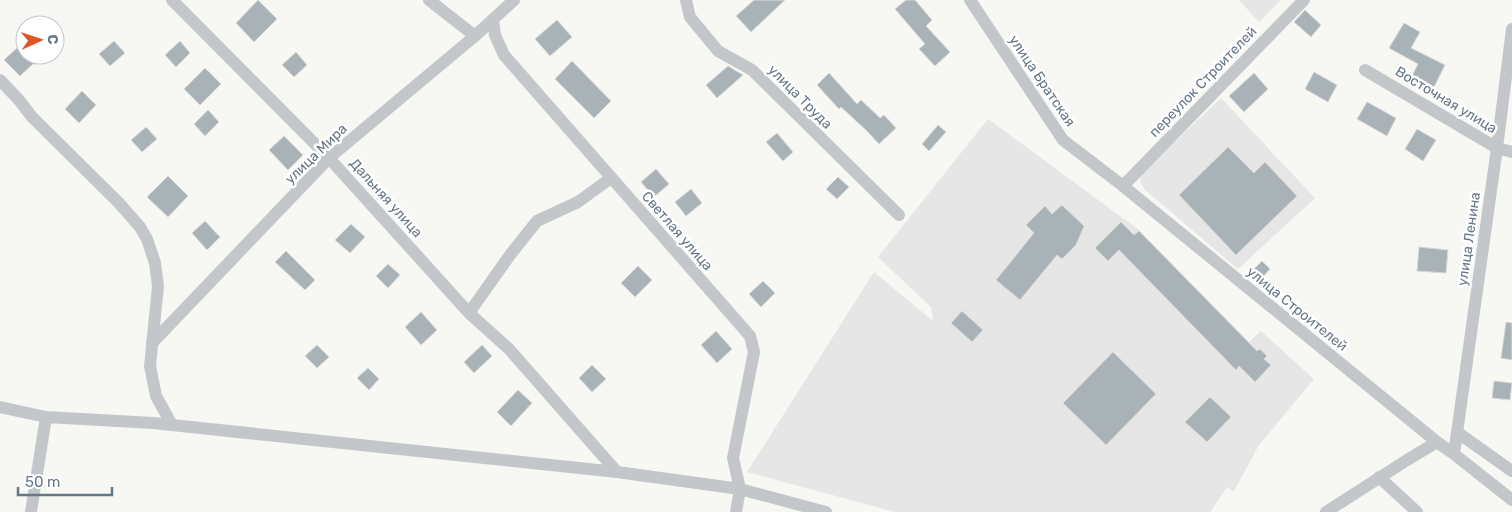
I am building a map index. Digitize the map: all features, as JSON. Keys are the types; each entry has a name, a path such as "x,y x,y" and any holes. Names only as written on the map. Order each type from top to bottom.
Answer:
{"street":[{"name":"Дальняя улица","path":"172,0 329,158 469,313 509,349 617,472"},
{"path":"430,0 475,36"},
{"name":"улица Мира","path":"152,343 329,158 475,36 514,0"},
{"name":"улица Труда","path":"686,0 690,17 718,51 752,70 899,215"},
{"name":"улица Братская","path":"970,0 1063,140 1123,186"},
{"name":"переулок Строителей","path":"1123,186 1304,0"},
{"name":"Светлая улица","path":"493,20 495,35 504,55 750,336 754,352 732,458 740,489"},
{"name":"улица Ленина","path":"1454,454 1512,29"},
{"name":"Восточная улица","path":"1365,70 1497,148 1512,152"},
{"path":"0,80 32,117 119,202 140,227 147,239 155,262 158,286 150,366 156,396 172,426"},
{"path":"469,313 510,254 538,221 578,202 611,178"},
{"name":"улица Строителей","path":"1123,186 1437,442 1512,500"},
{"path":"0,407 46,417 172,426 617,472 740,489 826,512"},
{"path":"31,512 46,417"},
{"path":"1457,432 1512,472"},
{"path":"1326,512 1437,442"},
{"path":"1379,477 1417,512"},
{"path":"736,512 740,489"}],"shaded area":[{"path":"1239,0 1281,0 1259,22"},
{"path":"1221,98 1315,198 1238,269 1144,189 1140,180 1143,172"},
{"path":"988,119 1139,230 1249,342 1261,331 1314,379 1259,445 1234,491 1227,487 1210,512 895,512 747,472 874,272 933,321 931,307 878,257"}],"building":[{"path":"258,0 277,19 254,42 236,23"},
{"path":"754,0 785,0 751,32 736,16"},
{"path":"906,0 915,0 932,20 926,26 950,52 935,66 919,49 925,44 895,9"},
{"path":"1305,10 1321,25 1311,37 1294,22"},
{"path":"557,20 572,37 550,56 535,39"},
{"path":"1404,23 1420,32 1411,48 1445,65 1434,87 1412,76 1418,64 1389,48"},
{"path":"114,41 125,53 110,66 99,54"},
{"path":"180,41 190,53 176,67 165,55"},
{"path":"15,50 15,65 32,65 20,76 4,60"},
{"path":"296,52 307,65 294,77 282,65"},
{"path":"572,61 611,101 594,118 555,79"},
{"path":"728,66 743,75 717,98 706,85"},
{"path":"205,68 221,84 200,105 184,89"},
{"path":"1314,72 1337,85 1328,102 1305,89"},
{"path":"829,73 857,104 861,100 880,118 884,115 896,128 879,144 841,107 839,109 817,85"},
{"path":"1254,73 1268,89 1244,112 1229,96"},
{"path":"82,91 96,105 79,123 65,109"},
{"path":"1367,102 1396,118 1387,136 1357,119"},
{"path":"208,110 219,122 205,136 194,124"},
{"path":"938,125 946,132 929,151 922,144"},
{"path":"146,127 157,139 142,152 131,140"},
{"path":"1417,129 1436,140 1423,161 1405,149"},
{"path":"777,133 793,152 783,161 766,142"},
{"path":"284,136 303,155 288,170 269,150"},
{"path":"1228,147 1254,173 1265,162 1297,196 1236,255 1179,195"},
{"path":"656,169 669,184 654,197 641,182"},
{"path":"168,176 188,196 168,217 147,197"},
{"path":"838,177 849,187 837,199 826,189"},
{"path":"691,189 702,203 686,216 675,202"},
{"path":"1062,205 1084,226 1076,245 1062,259 1057,255 1020,300 996,280 1034,233 1026,225 1045,206 1052,214"},
{"path":"205,221 220,237 207,250 192,233"},
{"path":"1121,222 1134,235 1139,231 1257,351 1260,349 1267,356 1264,359 1271,365 1255,382 1239,366 1236,370 1119,250 1108,261 1095,248"},
{"path":"351,224 365,237 350,253 335,240"},
{"path":"1419,247 1448,250 1446,273 1417,271"},
{"path":"286,251 315,280 305,290 275,262"},
{"path":"1262,261 1270,269 1261,279 1253,270"},
{"path":"388,264 400,275 388,288 376,276"},
{"path":"638,266 652,280 635,297 621,283"},
{"path":"763,281 775,293 761,307 749,294"},
{"path":"962,311 983,330 972,342 951,323"},
{"path":"421,312 437,330 421,345 405,327"},
{"path":"1506,322 1512,323 1512,360 1501,358"},
{"path":"716,331 732,349 717,363 701,345"},
{"path":"317,345 329,357 317,368 305,356"},
{"path":"482,345 492,356 474,373 464,362"},
{"path":"1113,352 1156,394 1106,445 1063,403"},
{"path":"592,365 606,379 592,392 579,378"},
{"path":"368,368 379,379 369,390 357,378"},
{"path":"1494,381 1512,383 1510,400 1492,398"},
{"path":"518,390 532,403 511,426 497,412"},
{"path":"1210,397 1231,417 1207,442 1185,422"}]}
